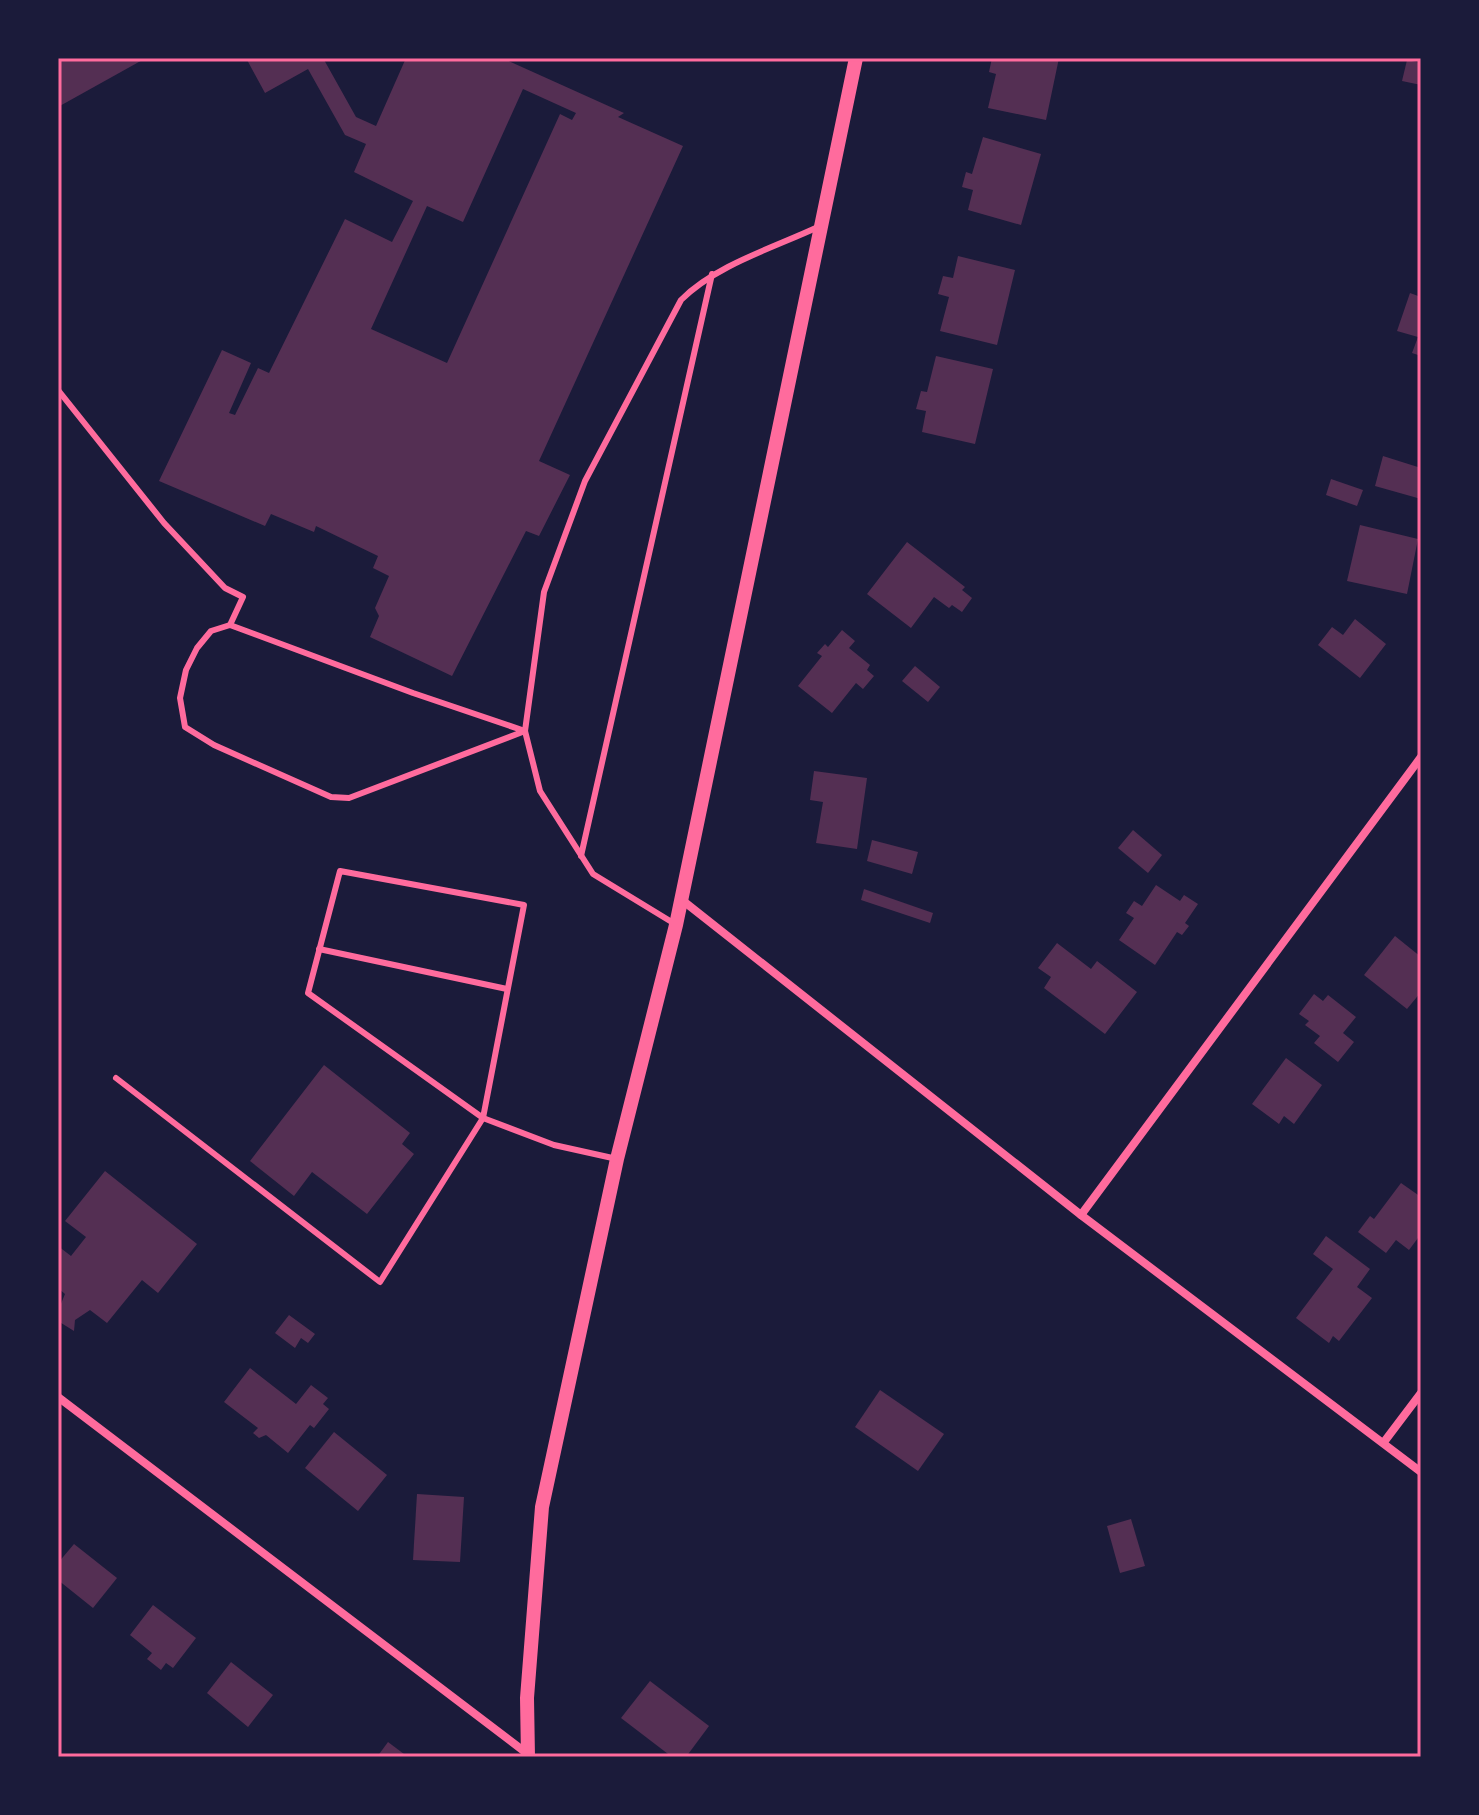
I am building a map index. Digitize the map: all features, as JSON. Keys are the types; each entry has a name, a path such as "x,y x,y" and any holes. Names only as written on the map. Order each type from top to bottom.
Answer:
{"street":[{"path":"530,1756 527,1698 542,1507 617,1159 676,925 856,58"},
{"path":"1081,1215 1421,757"},
{"path":"681,899 1081,1215 1421,1472"},
{"path":"1384,1442 1421,1393"},
{"path":"58,1397 530,1756"}],"lane":[{"path":"676,925 593,874 540,791 525,731 544,592 585,481 681,300 712,274 821,225"},
{"path":"581,856 712,274"},
{"path":"58,390 164,523 225,588 243,597 230,625"},
{"path":"230,625 525,731 349,798 331,797 214,745 185,727 180,698 186,670 197,648 211,631 230,625"},
{"path":"116,1078 380,1282 483,1118 524,905 340,871 308,993 483,1118 554,1145 617,1159"},
{"path":"319,949 507,989"}],"building":[{"path":"58,58 146,58 58,107"},
{"path":"246,58 323,58 356,117 376,126 406,58 502,58 624,113 618,117 683,146 539,461 570,475 539,536 526,531 452,676 370,637 379,616 375,608 389,576 373,568 378,556 316,526 314,532 271,514 265,526 159,481 222,350 251,363 229,413 235,415 258,368 269,373 345,219 392,242 413,201 354,172 366,144 345,135 308,69 265,93","holes":["523,89 576,113 572,120 560,114 447,363 371,329 427,206 463,222"]},
{"path":"992,58 1059,58 1046,120 988,108 996,74 989,72"},
{"path":"1407,60 1421,63 1421,85 1402,81"},
{"path":"983,137 1041,154 1021,225 968,210 973,190 962,187 966,172 972,174"},
{"path":"958,256 1015,270 997,345 940,331 949,297 938,294 943,276 953,278"},
{"path":"1410,293 1421,297 1421,356 1412,353 1418,337 1397,331"},
{"path":"936,356 993,369 975,444 922,432 926,411 916,409 921,391 927,392"},
{"path":"1383,456 1421,468 1421,499 1375,486"},
{"path":"1331,479 1363,490 1357,506 1326,495"},
{"path":"1360,525 1418,539 1407,594 1347,581"},
{"path":"907,542 965,587 962,590 972,598 962,612 952,605 949,608 934,597 911,628 867,594"},
{"path":"1355,619 1386,644 1360,678 1318,645 1332,627 1343,635"},
{"path":"842,630 855,641 849,648 870,665 867,670 874,676 863,689 856,683 832,713 798,686 822,656 817,653 825,644 828,647"},
{"path":"915,666 940,687 928,702 902,681"},
{"path":"814,771 867,778 857,849 816,843 823,802 810,800"},
{"path":"1133,830 1162,855 1148,873 1118,848"},
{"path":"872,840 918,852 912,874 867,861"},
{"path":"1156,885 1180,901 1184,895 1198,904 1185,923 1189,926 1182,935 1177,932 1155,965 1119,940 1134,918 1126,913 1134,901 1142,906"},
{"path":"864,889 933,913 930,923 861,900"},
{"path":"1395,936 1421,957 1421,992 1407,1009 1364,975"},
{"path":"1057,943 1091,969 1097,961 1137,992 1105,1034 1044,988 1051,977 1038,968"},
{"path":"1314,994 1323,1001 1328,995 1356,1017 1343,1033 1354,1042 1338,1062 1314,1043 1320,1036 1305,1025 1309,1021 1299,1014"},
{"path":"1286,1058 1322,1085 1294,1124 1284,1116 1279,1124 1252,1104"},
{"path":"324,1065 410,1133 402,1144 414,1154 367,1214 312,1172 294,1196 250,1161"},
{"path":"105,1171 197,1244 158,1293 142,1280 107,1323 90,1310 75,1320 74,1331 58,1321 58,1311 65,1294 58,1288 58,1246 71,1256 86,1237 65,1221"},
{"path":"1401,1183 1421,1197 1421,1234 1409,1250 1396,1240 1386,1253 1358,1232 1370,1216 1374,1219"},
{"path":"1326,1236 1370,1269 1357,1287 1372,1298 1339,1341 1333,1336 1329,1343 1296,1318 1333,1269 1313,1254"},
{"path":"289,1315 315,1334 308,1343 301,1338 295,1348 275,1333"},
{"path":"250,1368 296,1404 311,1385 328,1398 323,1404 329,1409 314,1428 310,1425 288,1453 266,1435 259,1438 253,1433 258,1428 224,1402"},
{"path":"880,1390 944,1434 918,1471 855,1427"},
{"path":"334,1432 387,1475 358,1511 305,1468"},
{"path":"417,1494 464,1497 460,1562 413,1560"},
{"path":"1131,1519 1145,1566 1120,1573 1107,1526"},
{"path":"74,1544 117,1578 93,1608 58,1580 58,1563"},
{"path":"153,1605 196,1638 173,1668 166,1663 161,1670 147,1659 152,1653 130,1635"},
{"path":"231,1662 273,1695 248,1727 207,1693"},
{"path":"650,1681 709,1726 686,1757 672,1757 621,1718"},
{"path":"388,1742 408,1757 377,1757"}]}
